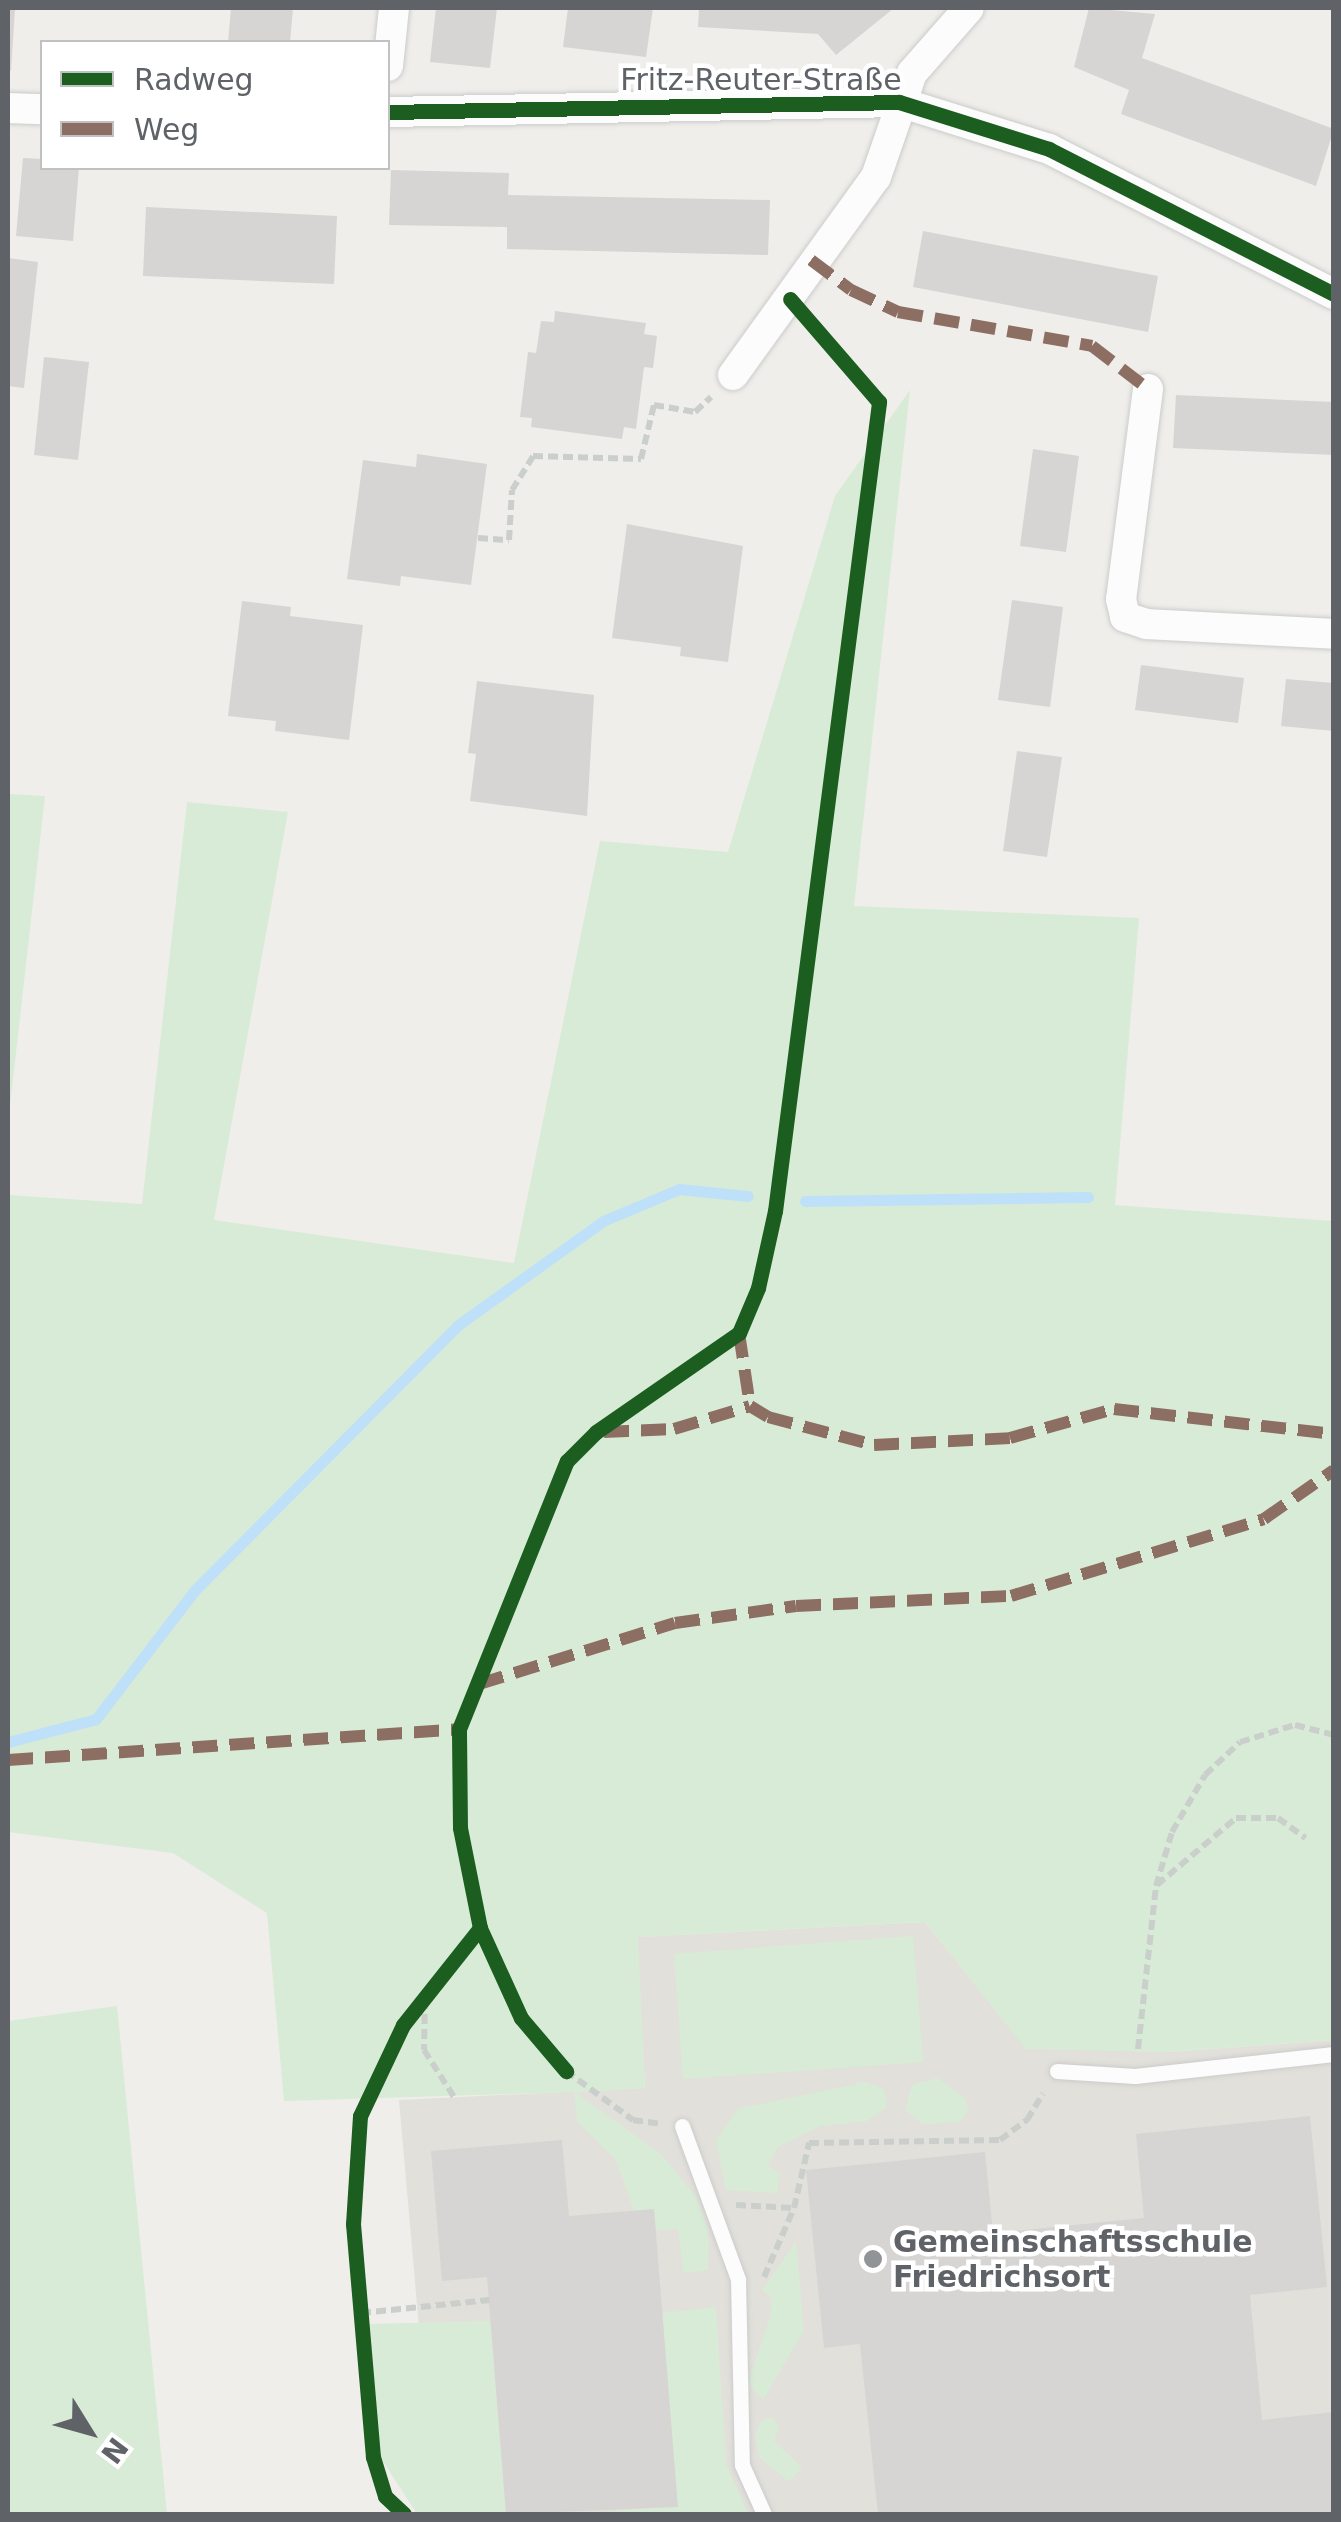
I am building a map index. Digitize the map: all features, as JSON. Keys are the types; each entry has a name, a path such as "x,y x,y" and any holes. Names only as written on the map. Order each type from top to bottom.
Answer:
{"street":[{"path":"390,47 394,8"},
{"path":"733,375 790,298 811,260 876,177 900,102 930,47 970,8"},
{"name":"Fritz-Reuter-Straße","path":"390,112 900,102 1049,149 1334,294"},
{"path":"8,108 40,108"},
{"path":"1148,389 1120,599 1125,617 1146,624 1334,634"}],"lane":[{"path":"1057,2070 1135,2076 1334,2054"},
{"path":"682,2126 715,2204 740,2295 742,2465 764,2514"}],"path":[{"path":"682,2126 633,2120 566,2071 521,2018 480,1928 460,1828 458,1729 567,1461 596,1432 738,1332 758,1288 775,1211 880,402 790,298"},
{"path":"478,538 509,540 512,490 533,456 640,459 654,406 695,412 733,375"},
{"path":"1135,2076 1156,1886 1172,1832 1205,1775 1240,1742 1296,1725 1334,1736"},
{"path":"1156,1886 1236,1818 1278,1818 1306,1838"},
{"path":"404,2514 386,2496 373,2458 353,2224 360,2116 403,2026 480,1928"},
{"path":"425,1997 424,2050 454,2097"},
{"path":"771,2265 794,2208 810,2143 1000,2140 1028,2120 1057,2070"},
{"path":"715,2204 794,2208"},
{"path":"360,2313 489,2300"}],"shaded area":[{"name":"Gemeinschaftsschule Friedrichsort","path":"925,1922 1026,2048 1167,2052 1333,2040 1333,2514 459,2514 427,2418 399,2100 645,2088 637,1937"}],"green space":[{"path":"910,390 854,906 1139,918 1115,1205 1333,1221 1333,2040 1167,2052 1026,2049 925,1922 638,1937 645,2088 576,2093 661,2154 697,2198 708,2231 708,2270 684,2273 678,2229 656,2230 654,2209 634,2211 616,2160 577,2122 574,2092 284,2101 267,1913 173,1853 8,1832 8,1195 142,1204 187,802 288,812 214,1220 514,1263 600,841 728,852 835,496"},
{"path":"8,794 45,796 8,1124"},
{"path":"913,1936 923,2062 683,2079 674,1954"},
{"path":"117,2006 167,2514 8,2514 8,2021"},
{"path":"937,2078 965,2098 968,2111 959,2122 923,2124 905,2110 912,2085"},
{"path":"865,2082 884,2089 887,2107 867,2121 820,2126 778,2147 768,2166 780,2174 777,2193 726,2190 716,2140 738,2109"},
{"path":"796,2242 804,2330 763,2400 748,2384 771,2314 771,2297 762,2290"},
{"path":"716,2307 726,2464 748,2514 578,2514 677,2506 662,2313"},
{"path":"490,2321 506,2514 417,2514 381,2458 366,2324"},
{"path":"773,2417 779,2428 774,2441 802,2467 789,2482 760,2458 755,2436 760,2422"}],"building":[{"path":"8,8 15,8 11,71 8,70"},
{"path":"231,8 293,8 290,40 228,40"},
{"path":"436,8 497,8 490,68 430,62"},
{"path":"568,8 653,8 646,57 563,47"},
{"path":"699,8 894,8 836,55 818,34 698,27"},
{"path":"1089,8 1155,14 1142,58 1334,129 1316,186 1121,114 1129,90 1074,67"},
{"path":"23,158 40,159 40,170 79,170 73,241 16,236"},
{"path":"391,170 509,173 508,195 770,200 768,255 507,249 507,227 389,225"},
{"path":"146,207 337,216 334,284 143,276"},
{"path":"923,231 1158,276 1148,332 913,287"},
{"path":"8,258 38,262 24,388 8,386"},
{"path":"555,311 646,323 644,334 657,336 653,368 644,367 636,429 624,427 622,439 531,427 532,418 520,417 528,352 536,353 541,321 554,322"},
{"path":"44,357 89,362 78,460 34,455"},
{"path":"1176,395 1334,402 1334,455 1173,448"},
{"path":"1033,449 1079,456 1066,552 1020,546"},
{"path":"417,454 487,464 471,585 401,576 400,586 347,579 363,460 416,467"},
{"path":"627,524 743,546 728,662 680,656 681,647 612,638"},
{"path":"1012,600 1063,607 1050,707 998,700"},
{"path":"242,601 291,607 290,616 363,625 349,740 275,731 276,721 228,716"},
{"path":"1141,665 1244,678 1238,723 1135,710"},
{"path":"1286,679 1334,683 1334,731 1281,726"},
{"path":"477,681 594,695 587,816 470,801 476,754 468,753"},
{"path":"1017,751 1062,757 1047,857 1003,851"},
{"path":"1310,2116 1327,2287 1250,2295 1262,2420 1334,2412 1334,2514 878,2514 860,2344 824,2348 806,2170 985,2152 993,2233 1144,2218 1136,2134"},
{"path":"562,2140 569,2216 654,2209 678,2507 506,2514 487,2277 442,2281 431,2151"}],"waterway":[{"path":"8,1742 96,1719 195,1590 458,1325 603,1221 679,1189 748,1196"},
{"path":"805,1201 1088,1197"}],"marked path":[{"path":"811,260 851,290 898,312 1092,346 1148,389"},
{"path":"739,1333 750,1406 768,1417 874,1445 1010,1438 1114,1409 1334,1434"},
{"path":"604,1432 674,1429 750,1406"},
{"path":"479,1684 675,1623 796,1606 1011,1596 1264,1519 1334,1470"},
{"path":"8,1760 459,1729"}],"cycle path":[{"path":"390,112 899,102 1049,149 1334,294"},
{"path":"404,2514 385,2496 373,2457 353,2224 360,2116 403,2025 480,1928 460,1828 459,1729 567,1461 596,1432 739,1333 758,1288 775,1211 879,402 790,299"},
{"path":"480,1928 521,2018 566,2071"}],"place":[{"name":"Gemeinschaftsschule Friedrichsort","path":"873,2259"}]}
